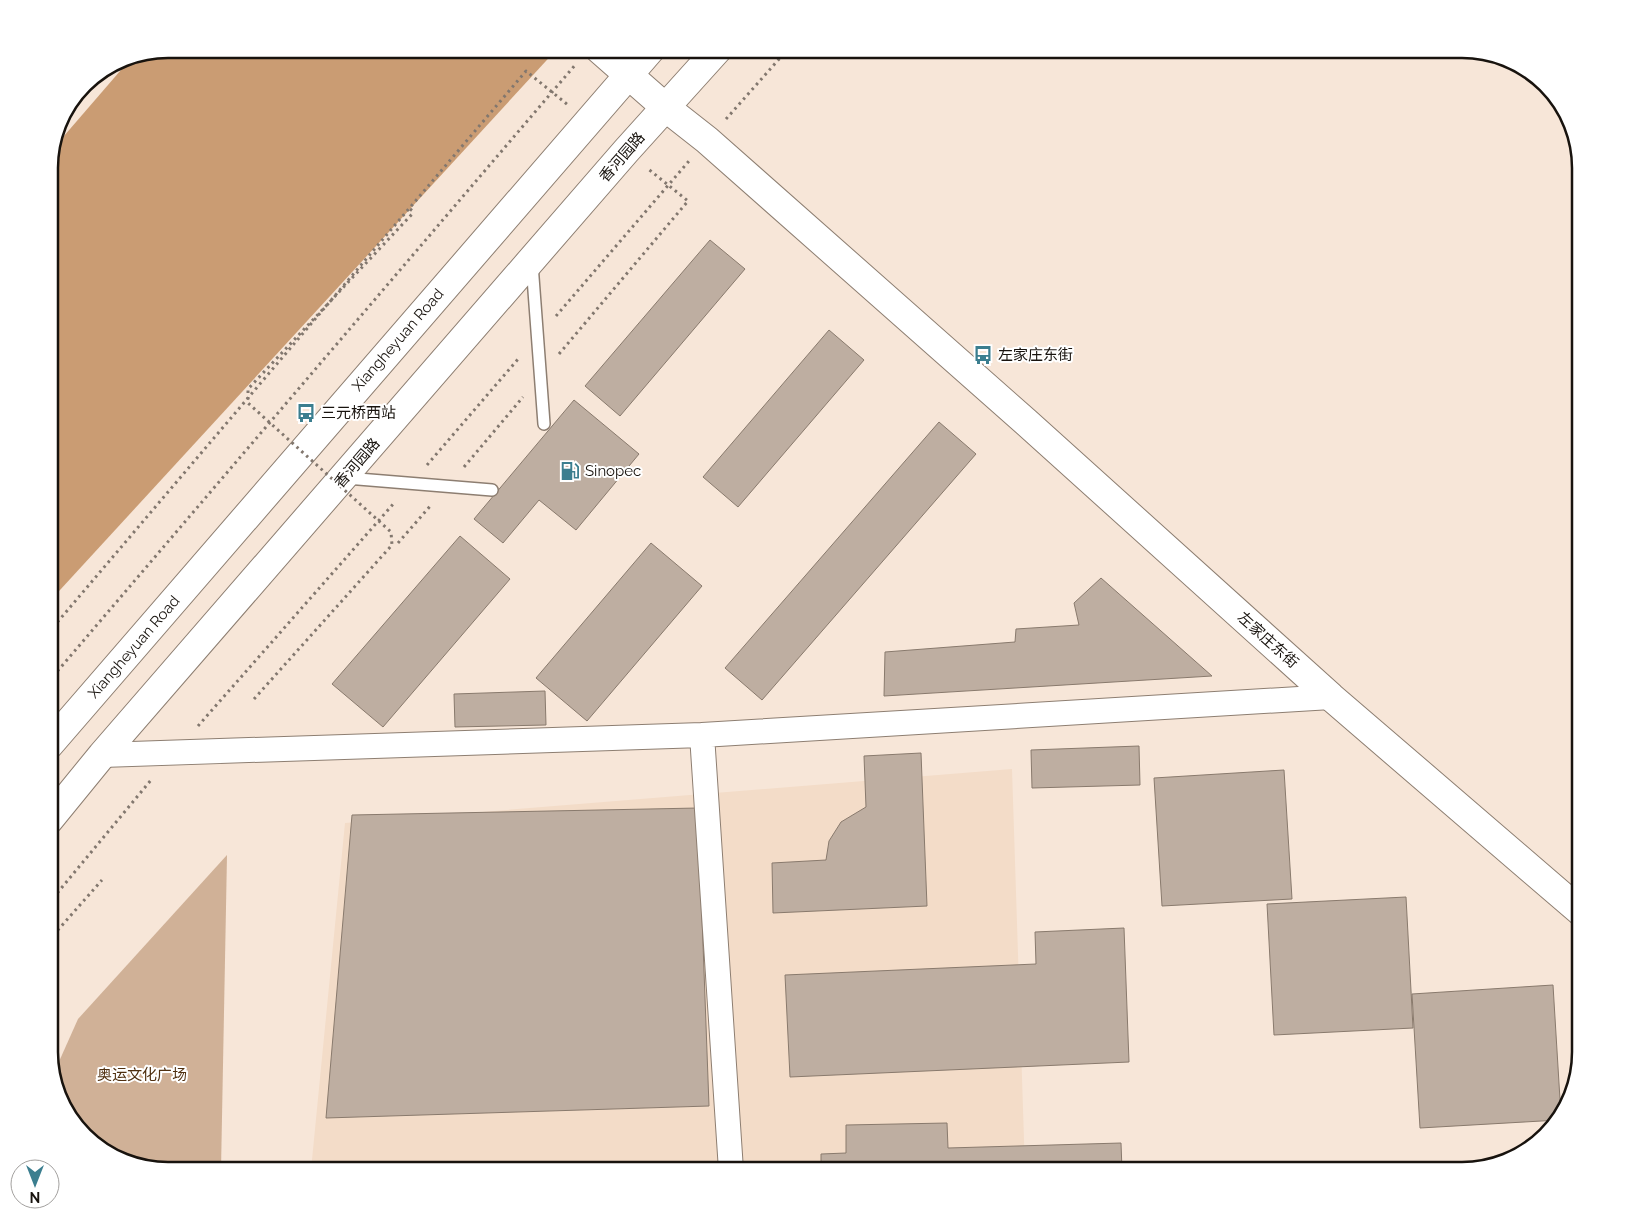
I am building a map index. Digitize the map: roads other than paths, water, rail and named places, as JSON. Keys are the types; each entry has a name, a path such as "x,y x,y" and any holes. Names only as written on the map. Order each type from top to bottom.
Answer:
{"main road":[{"name":"左家庄东街","path":"590,57 628,75 707,140 1026,422 1331,697 1572,904"},
{"name":"Xiangheyuan Road","path":"58,736 644,57"},
{"path":"666,107 711,57"},
{"name":"香河园路","path":"58,809 102,755 666,107"}],"street":[{"path":"102,755 702,735 1331,697"},
{"path":"702,735 730,1162"}],"lane":[{"path":"532,262 544,424"},
{"path":"345,478 492,490"}],"place":[{"name":"左家庄东街","path":"983,355"},
{"name":"三元桥西站","path":"306,413"},
{"name":"Sinopec","path":"570,471"}],"park label":[{"name":"奥运文化广场","path":"142,1075"}]}
